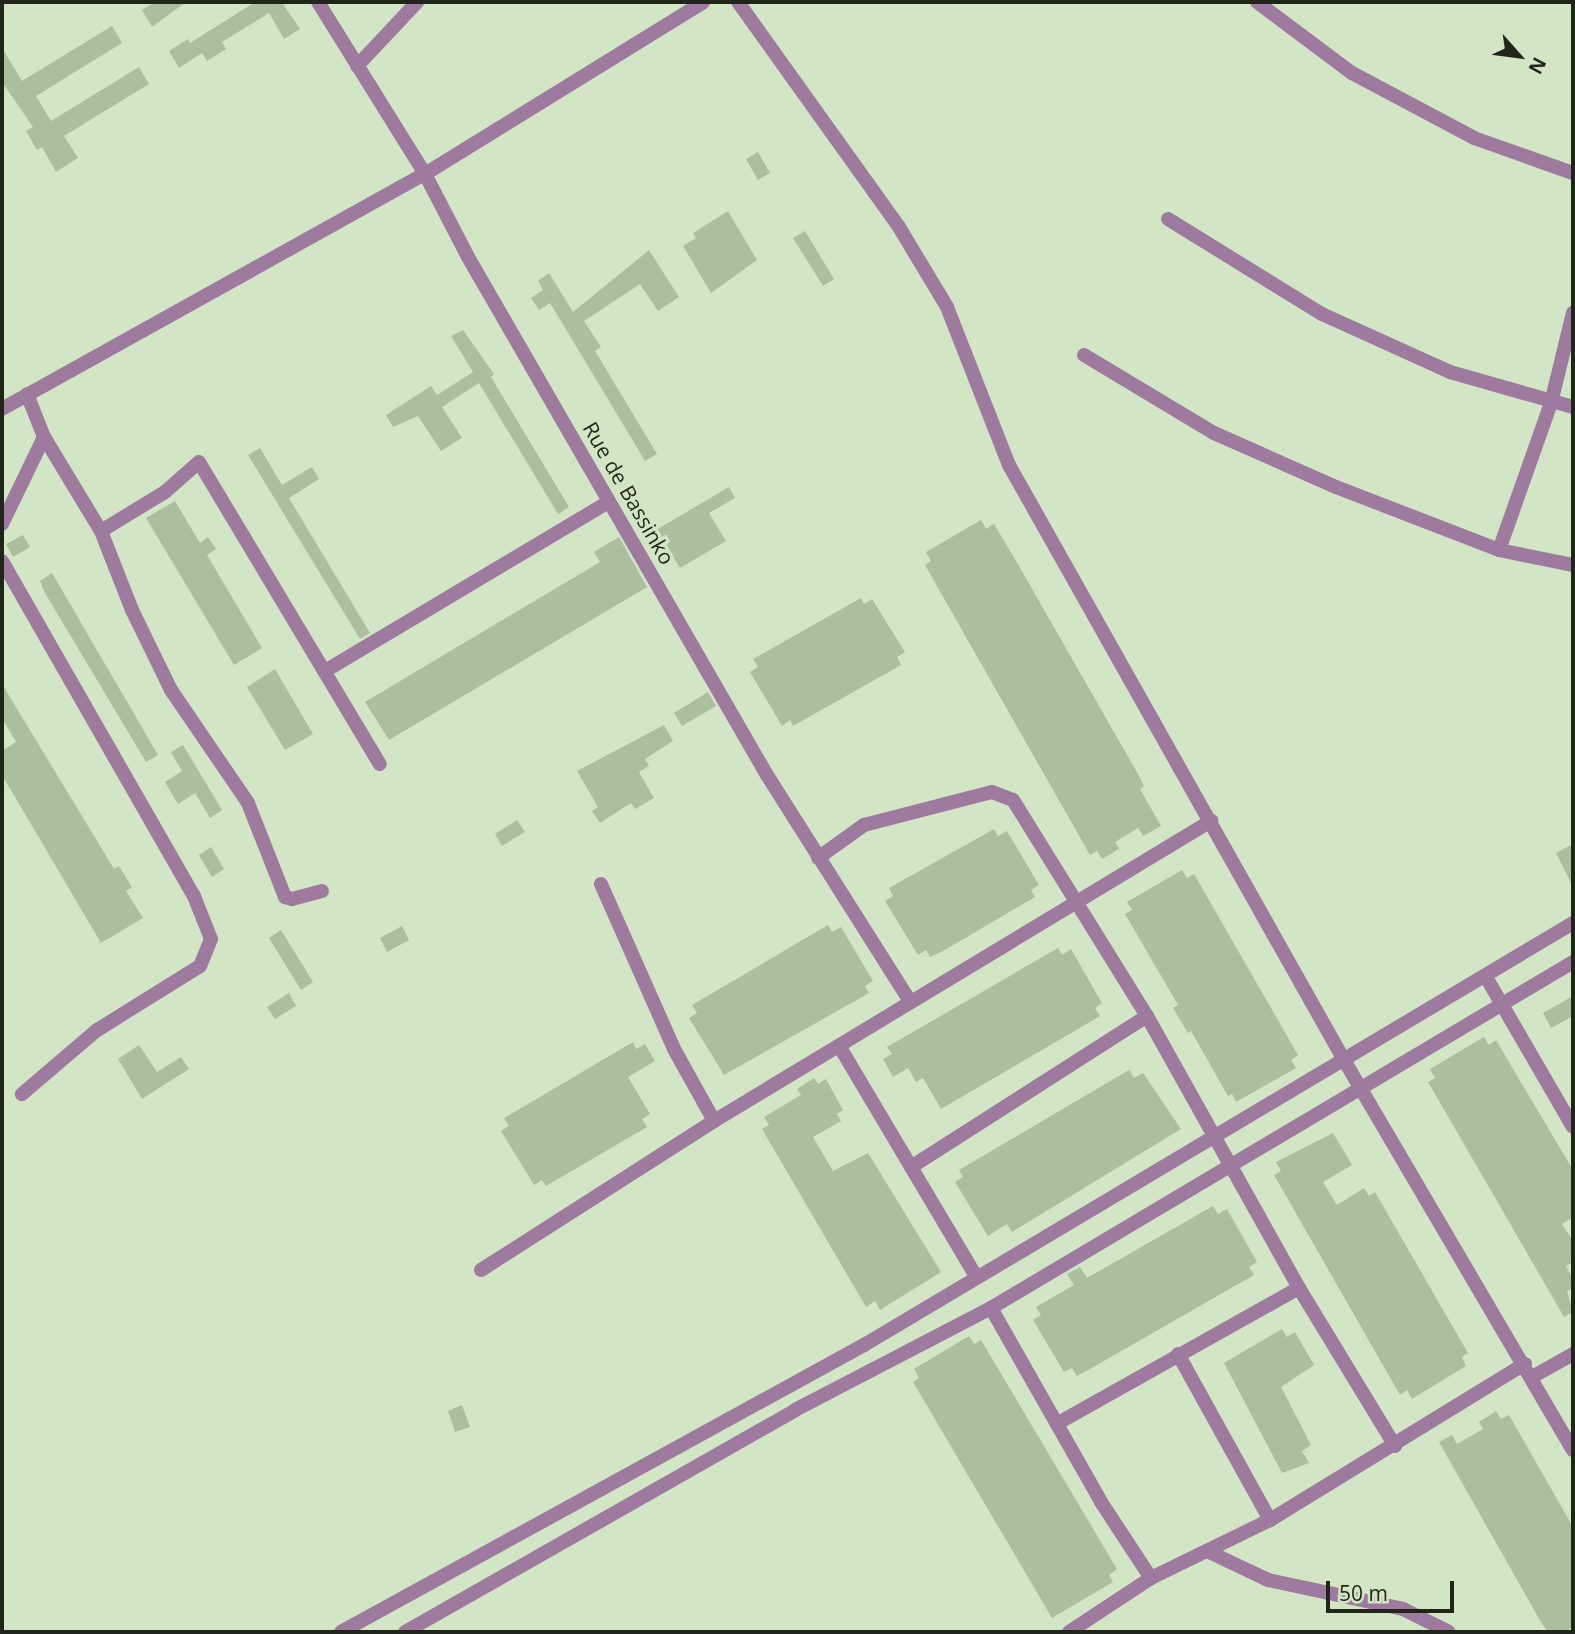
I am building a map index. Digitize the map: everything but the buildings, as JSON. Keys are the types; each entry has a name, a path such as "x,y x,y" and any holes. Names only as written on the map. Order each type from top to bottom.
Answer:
{"street":[{"name":"Rue de Bassinko","path":"318,2 425,174 608,502 818,858 910,1001"},
{"path":"357,66 417,2"},
{"path":"2,409 425,174 703,2"},
{"path":"738,2 900,227 947,307 1009,465 1344,1060 1362,1084 1573,1450"},
{"path":"1256,2 1352,73 1474,138 1573,173"},
{"path":"1168,219 1322,314 1450,372 1573,408"},
{"path":"1499,550 1551,403 1573,313"},
{"path":"1084,355 1214,433 1336,487 1499,550 1573,565"},
{"path":"27,394 44,437 102,531 132,610 171,690 248,803 285,897 292,899 322,891"},
{"path":"2,524 44,437"},
{"path":"102,531 165,492 199,462 380,764"},
{"path":"326,671 608,502"},
{"path":"2,561 194,895 211,939 200,966 97,1030 22,1094"},
{"path":"818,858 864,825 992,792 1013,800 1147,1016 1299,1288 1395,1446"},
{"path":"481,1270 714,1121 841,1048 910,1001 1211,821"},
{"path":"601,884 674,1049 714,1121"},
{"path":"341,1632 864,1345 1573,923"},
{"path":"405,1632 795,1410 991,1308 1231,1169 1362,1084 1573,962"},
{"path":"1486,977 1572,1122"},
{"path":"911,1167 1147,1016"},
{"path":"841,1048 976,1276"},
{"path":"1060,1422 1299,1288"},
{"path":"991,1308 1060,1422 1101,1502 1151,1578"},
{"path":"1178,1354 1270,1520"},
{"path":"1069,1632 1151,1578 1270,1520 1529,1371 1573,1354"},
{"path":"1207,1551 1268,1580 1404,1609 1449,1632"}]}
